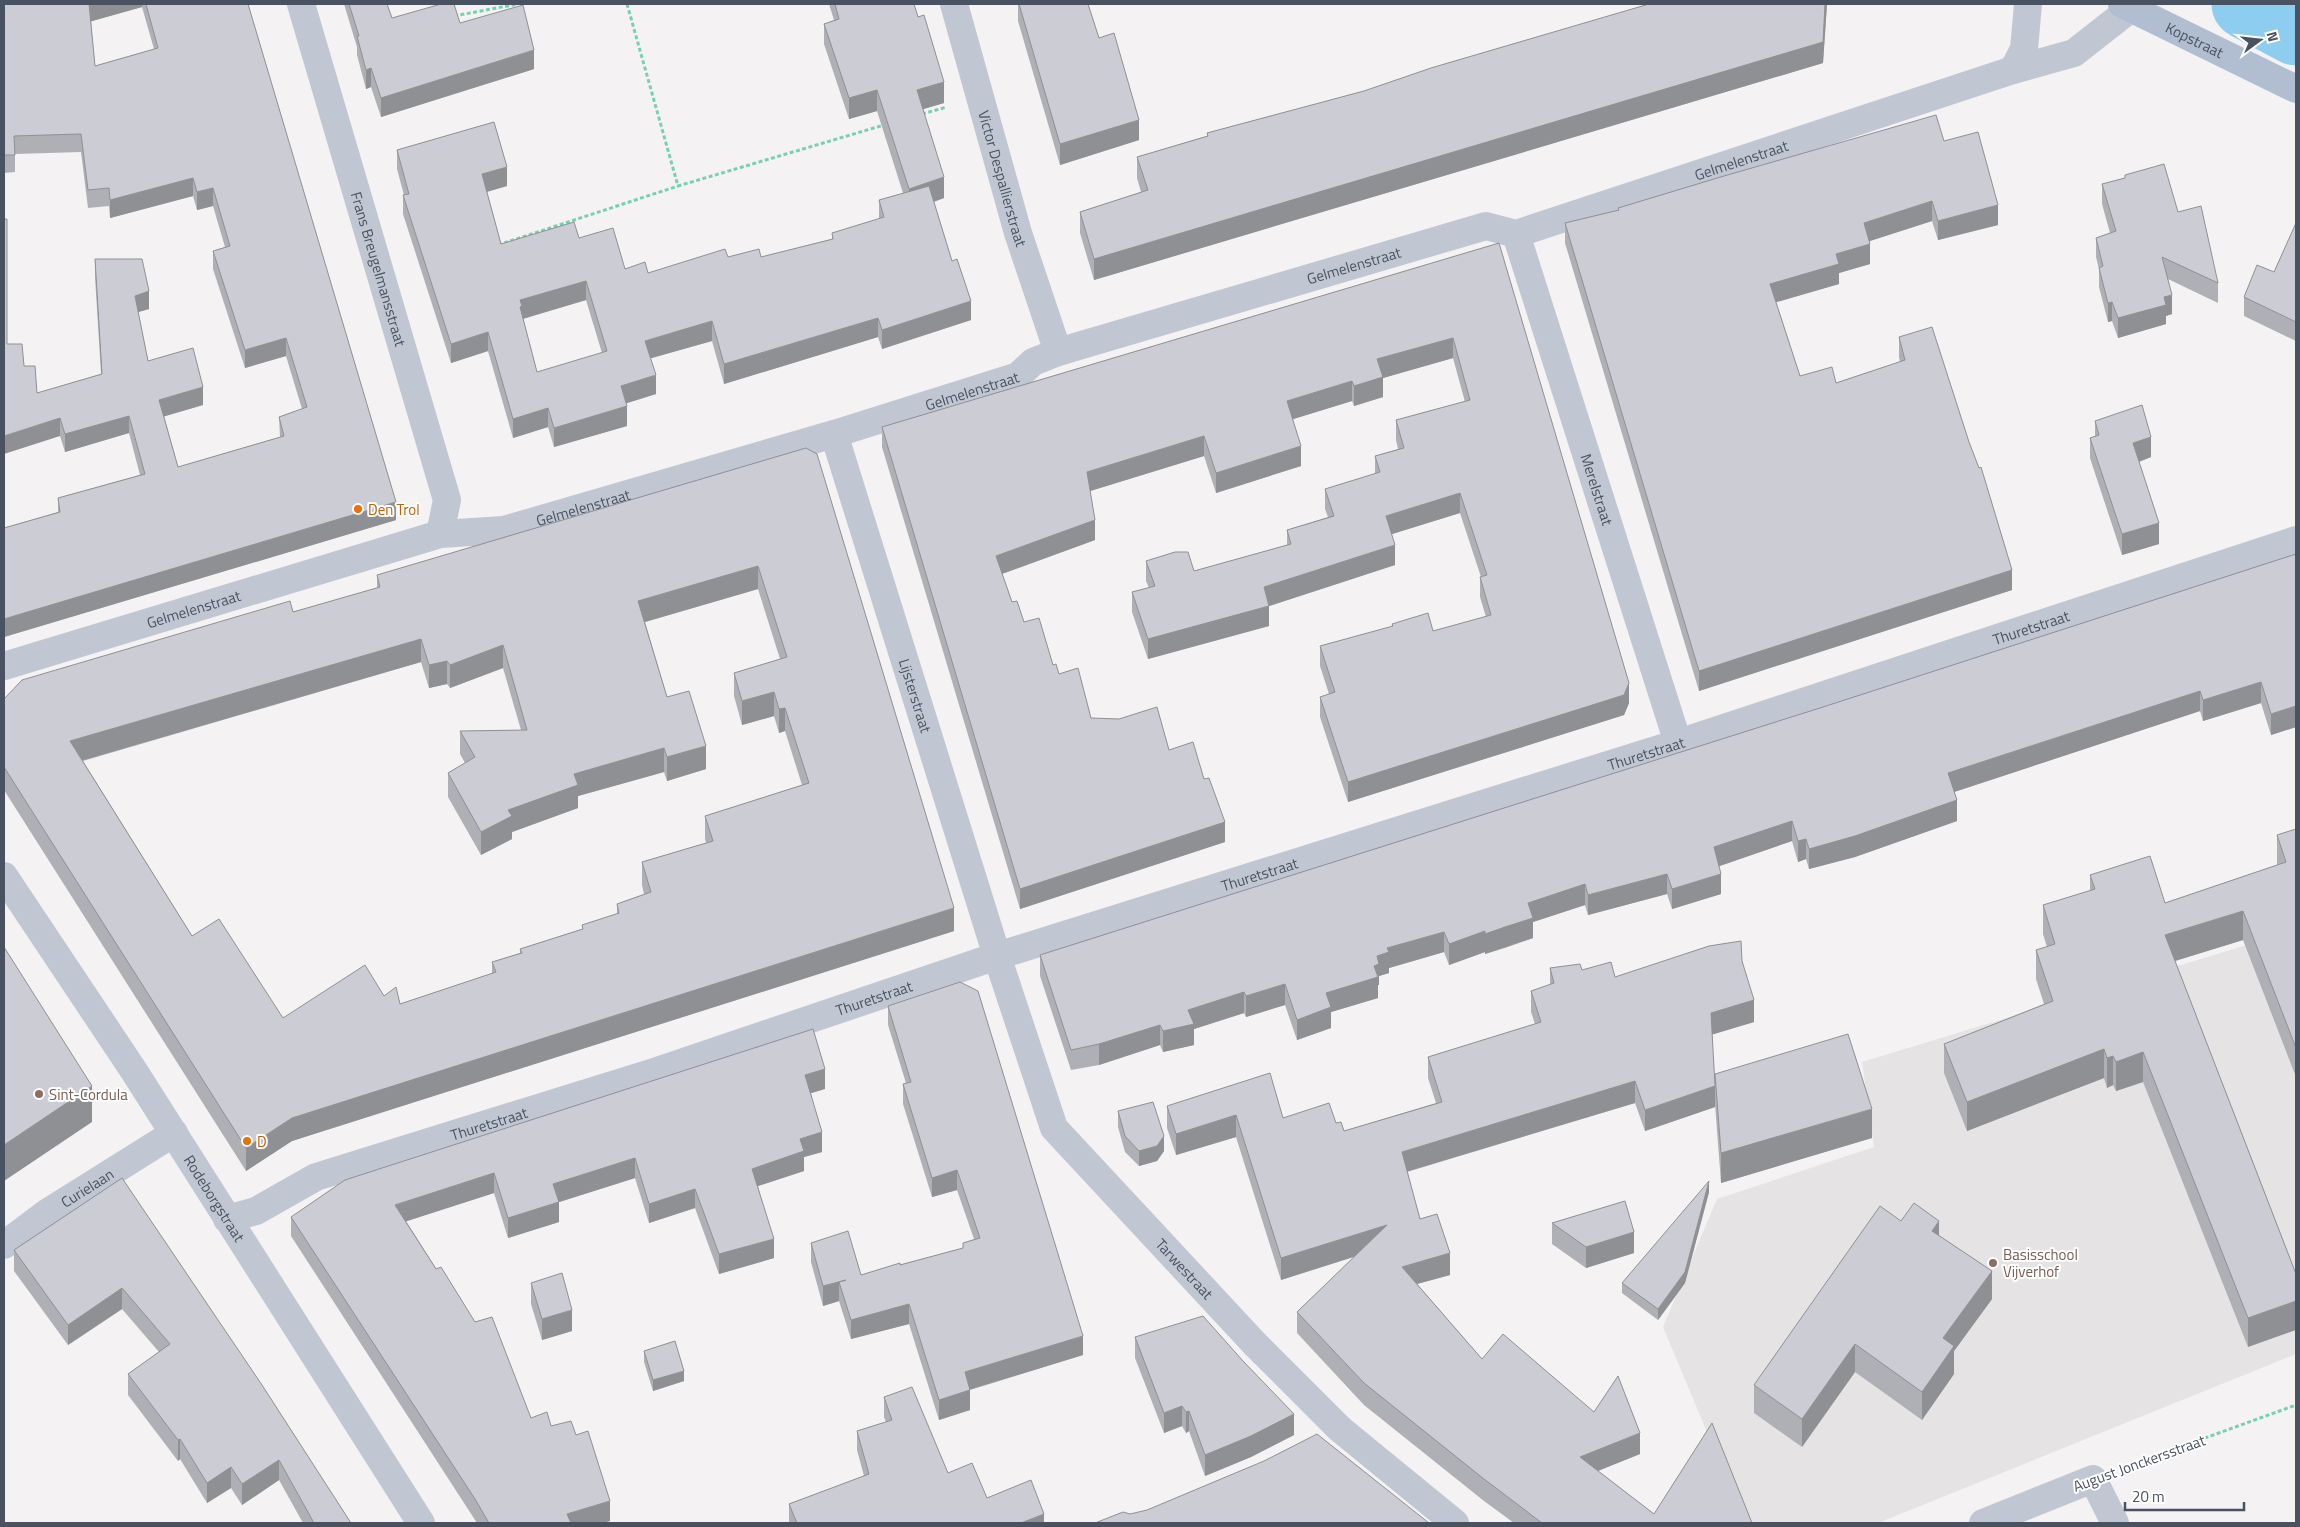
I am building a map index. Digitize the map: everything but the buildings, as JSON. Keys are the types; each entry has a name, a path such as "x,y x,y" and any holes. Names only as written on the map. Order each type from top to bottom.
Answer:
{"main road":[{"name":"Kopstraat","path":"2126,6 2296,89"}],"street":[{"name":"Frans Breugelmansstraat","path":"301,4 447,500 440,534"},
{"name":"Victor Despallierstraat","path":"954,4 982,97 1018,232 1058,352"},
{"path":"2013,70 2024,49 2028,4"},
{"name":"Gelmelenstraat","path":"4,666 440,534 504,530 834,434 1018,376 1033,362 1058,352 1486,226 1516,234 2013,70 2074,53 2126,6"},
{"name":"Merelstraat","path":"1516,234 1678,742"},
{"name":"Lijsterstraat","path":"834,434 997,956"},
{"name":"Thuretstraat","path":"227,1219 256,1211 316,1177 657,1071 997,956 1678,742 2296,540"},
{"name":"Rodeborgstraat","path":"4,876 174,1133 421,1523"},
{"name":"Tarwestraat","path":"997,956 1054,1128 1254,1343 1340,1429 1456,1523"},
{"name":"Curielaan","path":"4,1245 48,1212 174,1133"},
{"path":"1316,1442 1340,1429"},
{"path":"2093,1479 2114,1523"},
{"name":"August Jonckersstraat","path":"1983,1523 2093,1479"}],"path":[{"path":"445,19 518,4"},
{"path":"627,4 678,186"},
{"path":"916,116 982,97"},
{"path":"493,246 678,186 887,125"},
{"name":"August Jonckersstraat","path":"2093,1479 2296,1405"}],"shaded area":[{"name":"Basisschool Vijverhof","path":"2296,930 2296,1354 1878,1523 1745,1523 1663,1327 1717,1199 1874,1147 1862,1062"}],"green space":[{"path":"2222,4 2296,4 2296,40"}],"waterway":[{"path":"2247,4 2296,30"}],"place":[{"name":"Den Trol","path":"358,509"},
{"name":"Sint-Cordula","path":"39,1094"},
{"name":"D","path":"247,1141"},
{"name":"Basisschool Vijverhof","path":"1993,1263"}]}
